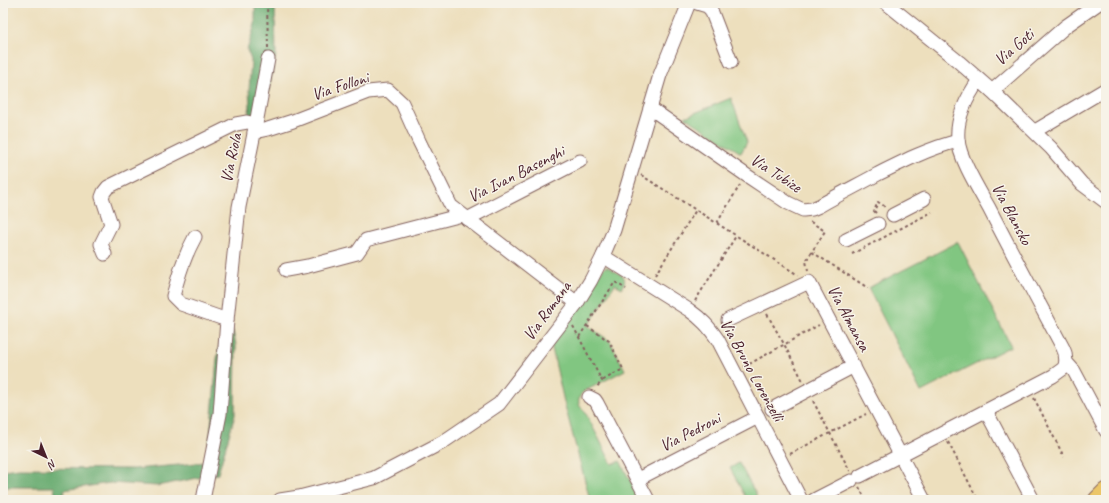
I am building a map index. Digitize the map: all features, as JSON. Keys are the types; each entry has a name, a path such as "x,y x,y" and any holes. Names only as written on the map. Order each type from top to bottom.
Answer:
{"main road":[{"path":"1097,500 1106,491"}],"street":[{"name":"Via Romana","path":"280,500 299,497 374,478 443,442 499,404 577,303 588,286 603,256 614,230 660,75 689,3"},
{"path":"697,3 707,6 711,10 731,62"},
{"name":"Via Goti","path":"886,3 992,91 1035,131 1082,184 1106,202"},
{"name":"Via Goti","path":"992,91 1066,26 1099,3"},
{"name":"Via Riola","path":"203,500 220,414 238,207 268,59"},
{"name":"Via Blansko","path":"979,80 967,98 962,110 958,126 959,148 972,176 1063,348 1066,362 1074,371 1106,431"},
{"path":"1035,131 1106,89"},
{"name":"Via Folloni","path":"105,254 101,244 111,224 102,197 108,187 236,124 247,122 255,128 268,129 368,92 388,90 402,103 451,206 577,303"},
{"name":"Via Tubize","path":"650,108 746,175 788,203 803,210 812,209 819,206 922,152 958,141"},
{"name":"Via Ivan Basenghi","path":"465,217 580,161"},
{"path":"893,215 924,200"},
{"path":"286,270 308,266 357,253 366,240 465,217"},
{"path":"846,240 878,224"},
{"path":"195,237 185,255 173,296 181,304 227,320"},
{"name":"Via Bruno Lorenzelli","path":"603,256 689,310 710,329 802,500"},
{"name":"Via Almansa","path":"728,320 809,282 924,500"},
{"path":"814,500 1059,372 1064,368 1066,362"},
{"name":"Via Almansa","path":"772,409 854,366"},
{"path":"589,397 597,403 648,500"},
{"path":"986,411 1033,500"},
{"name":"Via Pedroni","path":"638,479 758,417"}],"path":[{"path":"267,3 268,59"},
{"path":"631,172 643,176 809,282"},
{"path":"717,223 746,175"},
{"path":"649,285 696,210"},
{"path":"803,210 809,221 825,231 806,261 809,282"},
{"path":"852,254 932,212"},
{"path":"689,310 736,236"},
{"path":"812,252 868,288"},
{"path":"578,337 587,326 615,282 626,289"},
{"path":"762,304 866,500"},
{"path":"567,316 602,381"},
{"path":"734,372 829,319"},
{"path":"587,326 609,341 624,369 602,381 589,397"},
{"path":"1029,388 1064,458"},
{"path":"780,460 876,408"},
{"path":"943,433 978,500"}],"green space":[{"path":"255,3 275,3 276,55 265,107 260,119 248,116 250,106 249,90 251,60 247,50 255,24"},
{"path":"731,98 747,142 741,153 685,117"},
{"path":"958,242 1011,346 921,392 868,288"},
{"path":"605,267 608,267 623,276 624,284 622,288 615,284 588,326 610,341 625,370 583,392 580,397 579,404 584,410 612,464 620,461 640,500 590,500 564,402 551,344"},
{"path":"233,331 236,345 235,415 218,474 157,486 110,483 64,490 66,500 56,500 54,487 3,487 3,470 19,468 134,469 205,462 210,437 217,359 220,343"},
{"path":"739,463 757,496 750,500 747,500 730,468"}]}
